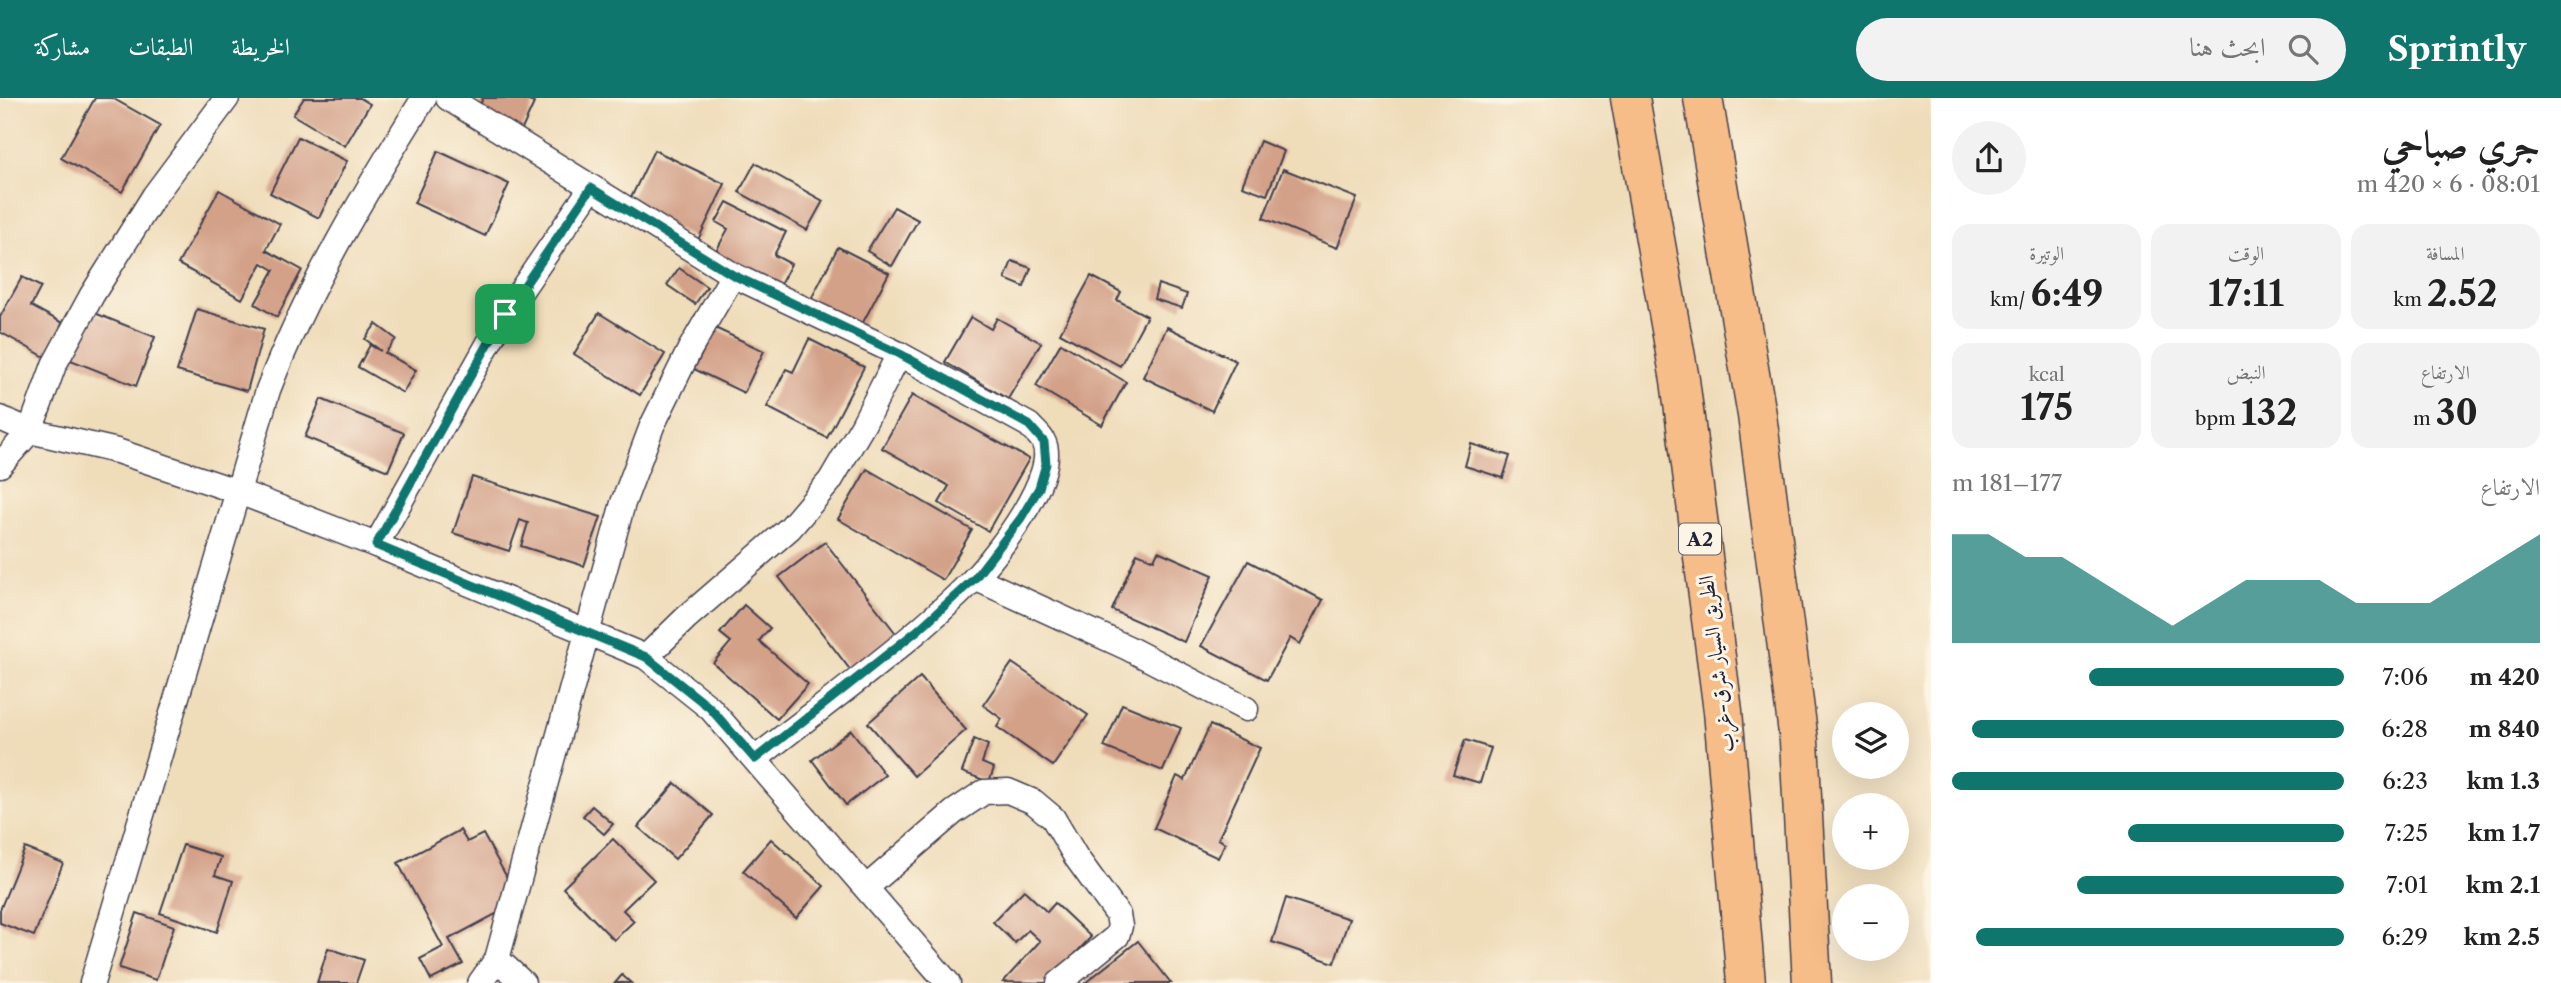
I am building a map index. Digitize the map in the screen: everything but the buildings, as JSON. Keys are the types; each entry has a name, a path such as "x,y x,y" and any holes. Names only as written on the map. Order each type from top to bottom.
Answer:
{"highway":[{"name":"الطريق السيار شرق-غرب","path":"1630,98 1679,380 1718,670 1746,983"},
{"path":"1703,98 1757,415 1799,741 1812,983"}],"street":[{"path":"0,465 30,431 54,365 92,295 154,197 227,98"},
{"path":"92,983 268,390 289,335 319,276 371,182 424,98"},
{"path":"449,98 733,275 900,354 1029,425 1044,442 1046,464 1039,488 1021,518 975,578 918,630 755,759"},
{"path":"376,545 505,314 591,188"},
{"path":"480,983 497,959 624,503 652,426 690,349 733,275"},
{"path":"646,657 686,618 790,528 830,481 900,354"},
{"path":"0,418 30,431 117,451 239,492 376,545 646,657 710,708 948,983"},
{"path":"975,578 1128,648 1246,709"},
{"path":"867,887 954,813 984,792 1008,791 1034,802 1053,818 1076,857 1118,915 1120,926 1117,936 1059,983"},
{"path":"497,959 523,983"}],"route":[{"path":"591,188 733,275 900,354 1029,425 1044,442 1046,464 1039,488 1021,518 975,578 918,630 755,759 710,708 646,657 376,545 505,314 591,188"}]}
